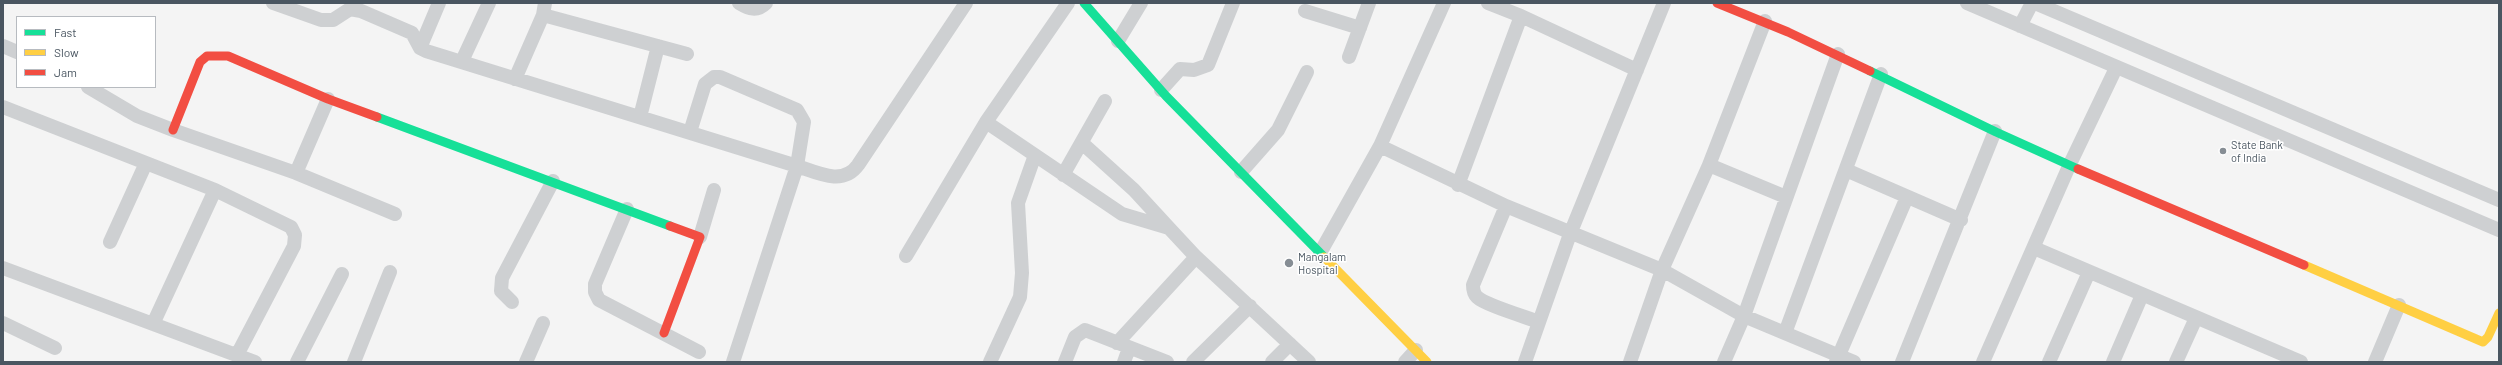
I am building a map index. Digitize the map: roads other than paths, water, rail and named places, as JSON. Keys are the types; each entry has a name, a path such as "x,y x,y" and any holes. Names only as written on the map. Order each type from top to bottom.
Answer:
{"street":[{"path":"274,3 321,20 333,20 351,6 415,35 420,48"},
{"path":"420,48 439,3"},
{"path":"462,61 489,3"},
{"path":"739,3 752,9 758,9 766,3"},
{"path":"420,48 515,79 797,166 830,176 844,177 853,172 966,3"},
{"path":"906,256 986,122 1068,3"},
{"path":"1084,3 1161,90 1427,362"},
{"path":"1118,41 1142,3"},
{"path":"1161,90 1175,72 1180,69 1202,69 1208,65 1233,3"},
{"path":"1350,57 1369,3"},
{"path":"1320,253 1380,146 1444,3"},
{"path":"1488,3 1521,16 1637,70"},
{"path":"1525,362 1570,234 1664,3"},
{"path":"1717,3 1765,21 1838,54 1995,131 2483,342 2494,339 2499,313"},
{"path":"1967,3 2116,68 2499,230"},
{"path":"2020,26 2034,3 2058,8 2499,200"},
{"path":"515,79 544,9 686,54"},
{"path":"1304,11 1360,28"},
{"path":"1458,185 1521,16"},
{"path":"1630,362 1662,270 1709,165 1765,21"},
{"path":"3,46 16,52"},
{"path":"640,117 658,46"},
{"path":"1724,362 1744,316 1838,54"},
{"path":"173,130 200,62 207,56 228,56 328,99 553,181 700,237"},
{"path":"1983,362 2070,164 2116,68"},
{"path":"1241,172 1278,130 1307,72"},
{"path":"1785,333 1881,74"},
{"path":"690,132 705,84 709,79 720,77 797,110 802,116 804,122 797,166 733,362"},
{"path":"92,88 102,91 137,116 173,130 296,172 395,214"},
{"path":"296,172 328,99"},
{"path":"1063,175 1105,101"},
{"path":"3,107 215,190 291,228 294,235 294,246 237,354"},
{"path":"986,122 1122,214 1169,228"},
{"path":"1902,362 1961,220 1995,131"},
{"path":"1082,143 1134,190 1196,257 1309,362"},
{"path":"1380,146 1458,185 1570,234 1662,270 1744,316 1785,333 1838,359 1854,362"},
{"path":"990,362 1020,297 1022,273 1018,203 1035,155"},
{"path":"110,242 146,163"},
{"path":"1709,165 1786,197"},
{"path":"1846,170 1961,220"},
{"path":"512,302 501,291 502,278 553,181"},
{"path":"153,324 215,190"},
{"path":"664,333 700,237 714,190"},
{"path":"1838,359 1907,197"},
{"path":"1506,206 1476,277 1474,291 1477,297 1486,302 1539,322"},
{"path":"627,209 595,284 595,292 599,300 604,304 699,352"},
{"path":"2034,248 2300,362"},
{"path":"1124,362 1123,346 1196,257"},
{"path":"3,268 237,354 254,362"},
{"path":"354,362 390,272"},
{"path":"2049,362 2090,272"},
{"path":"297,362 342,274"},
{"path":"2113,362 2142,294"},
{"path":"2375,362 2399,305"},
{"path":"1193,362 1250,306"},
{"path":"2176,362 2196,318"},
{"path":"3,323 55,348"},
{"path":"526,362 543,323"},
{"path":"1065,362 1074,337 1080,332 1089,330 1123,346 1167,362"},
{"path":"1272,362 1290,344"},
{"path":"1405,362 1416,350"}],"place":[{"name":"State Bank of India","path":"2223,151"},
{"name":"Mangalam Hospital","path":"1289,263"}]}
